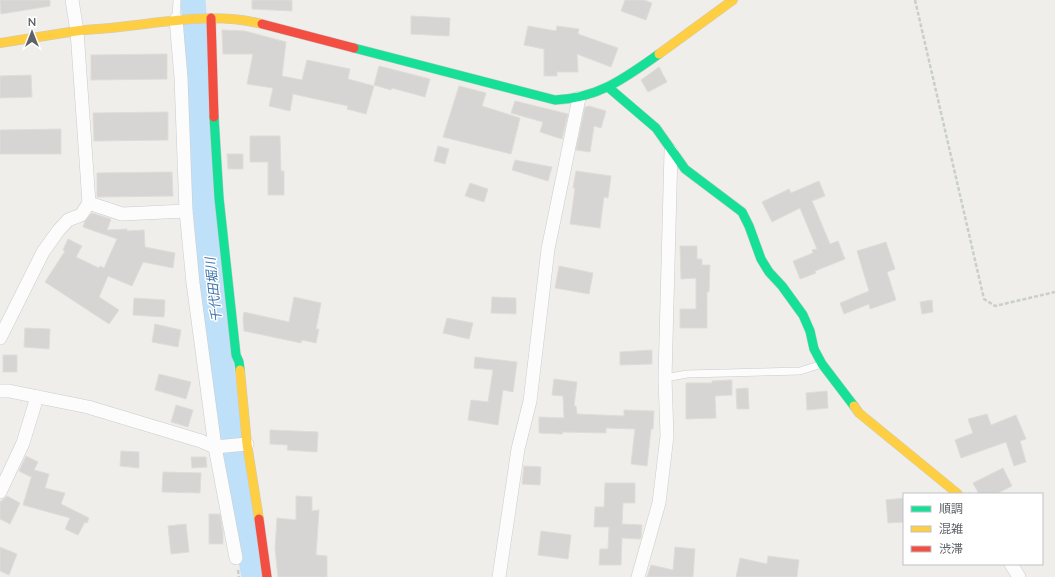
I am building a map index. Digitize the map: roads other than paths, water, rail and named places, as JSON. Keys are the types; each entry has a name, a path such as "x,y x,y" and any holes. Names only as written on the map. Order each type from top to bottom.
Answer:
{"street":[{"path":"0,338 43,252 68,220 81,215 89,203 77,31 72,0"},
{"path":"0,43 77,31 176,19 211,18 247,20 555,100 579,98 624,79 733,0"},
{"path":"211,18 213,98 219,198 236,355 239,362 247,444 267,577"},
{"path":"176,19 181,86 186,211 193,284 215,448 236,558"},
{"path":"608,87 656,128 685,170 742,212 749,226 761,259 803,315 810,331 814,349 822,364 859,413 957,493"},
{"path":"498,577 518,449 530,401 548,249 579,98"},
{"path":"638,577 659,503 667,436 665,378 671,151"},
{"path":"89,203 122,214 186,211"},
{"path":"0,391 9,391 88,406 194,439 215,448 247,444"},
{"path":"0,492 23,443 37,397"},
{"path":"1011,565 1019,577"}],"lane":[{"path":"176,19 177,0"},
{"path":"665,378 687,374 800,371 822,364"}],"waterway":[{"name":"千代田堀川","path":"193,0 200,102 201,161 214,307 232,449 254,577"}]}
